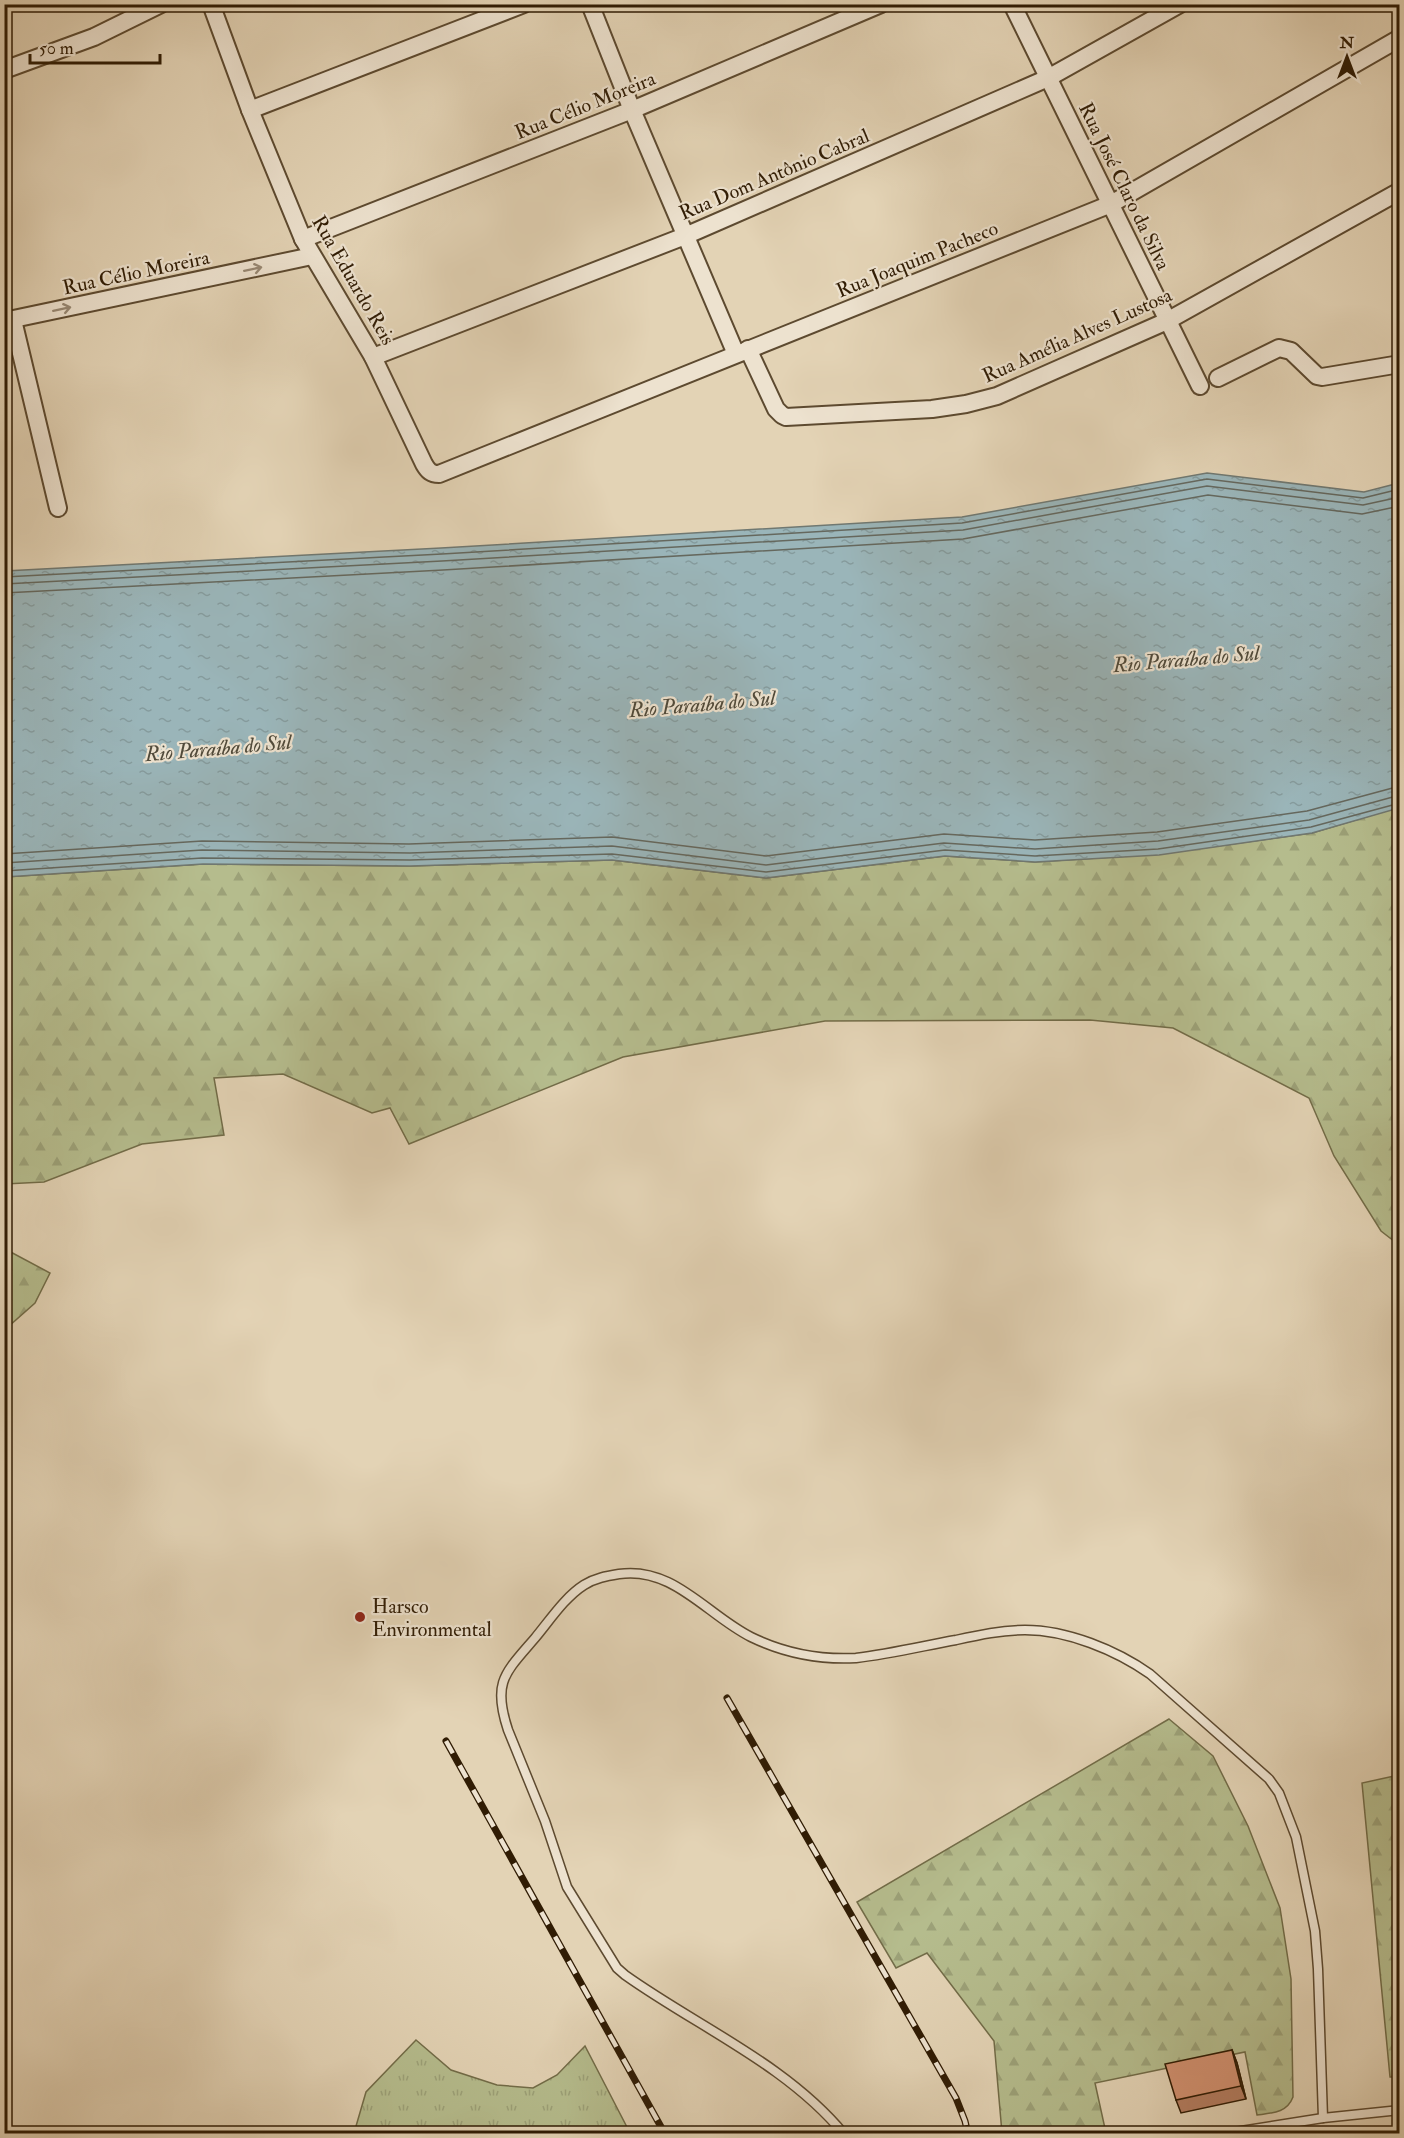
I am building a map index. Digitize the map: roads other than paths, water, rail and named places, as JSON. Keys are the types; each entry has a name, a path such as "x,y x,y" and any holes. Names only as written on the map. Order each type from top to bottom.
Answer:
{"street":[{"path":"4,70 94,37 161,4"},
{"name":"Rua Eduardo Reis","path":"211,4 250,110 303,239 374,357 430,472"},
{"path":"250,110 524,4"},
{"name":"Rua Amélia Alves Lustosa","path":"590,4 685,236 742,351 776,409 786,417 932,409 997,396 1167,321 1400,191"},
{"name":"Rua Célio Moreira","path":"303,239 632,110 881,4"},
{"name":"Rua José Claro da Silva","path":"1012,4 1200,386"},
{"name":"Rua Dom Antônio Cabral","path":"374,357 685,236 1048,78 1180,4"},
{"name":"Rua Joaquim Pacheco","path":"430,472 439,474 1111,204 1400,38"},
{"name":"Rua Célio Moreira","path":"9,320 312,256"},
{"path":"9,320 58,508"},
{"path":"1218,378 1279,348 1291,351 1317,376 1322,377 1400,364"}],"lane":[{"path":"844,2133 799,2090 729,2040 617,1968 567,1887 508,1730 503,1715 500,1689 509,1669 562,1605 584,1585 596,1579 624,1573 654,1576 678,1586 730,1626 796,1654 835,1659 856,1658 984,1634 1027,1630 1051,1633 1107,1649 1150,1674 1269,1779 1279,1793 1288,1815 1301,1859 1317,1949 1323,2118"},
{"path":"1222,2133 1323,2118 1400,2110"},
{"path":"1289,2133 1293,2123"}],"water":[{"name":"Rio Paraíba do Sul","path":"1207,473 1364,492 1399,483 1399,808 1312,833 1159,855 1035,862 945,856 766,878 612,860 410,866 203,864 5,877 5,571 962,517"}],"railway":[{"path":"727,1698 956,2098 968,2134"},
{"path":"446,1741 665,2134"}],"place":[{"name":"Harsco Environmental","path":"360,1617"}]}
